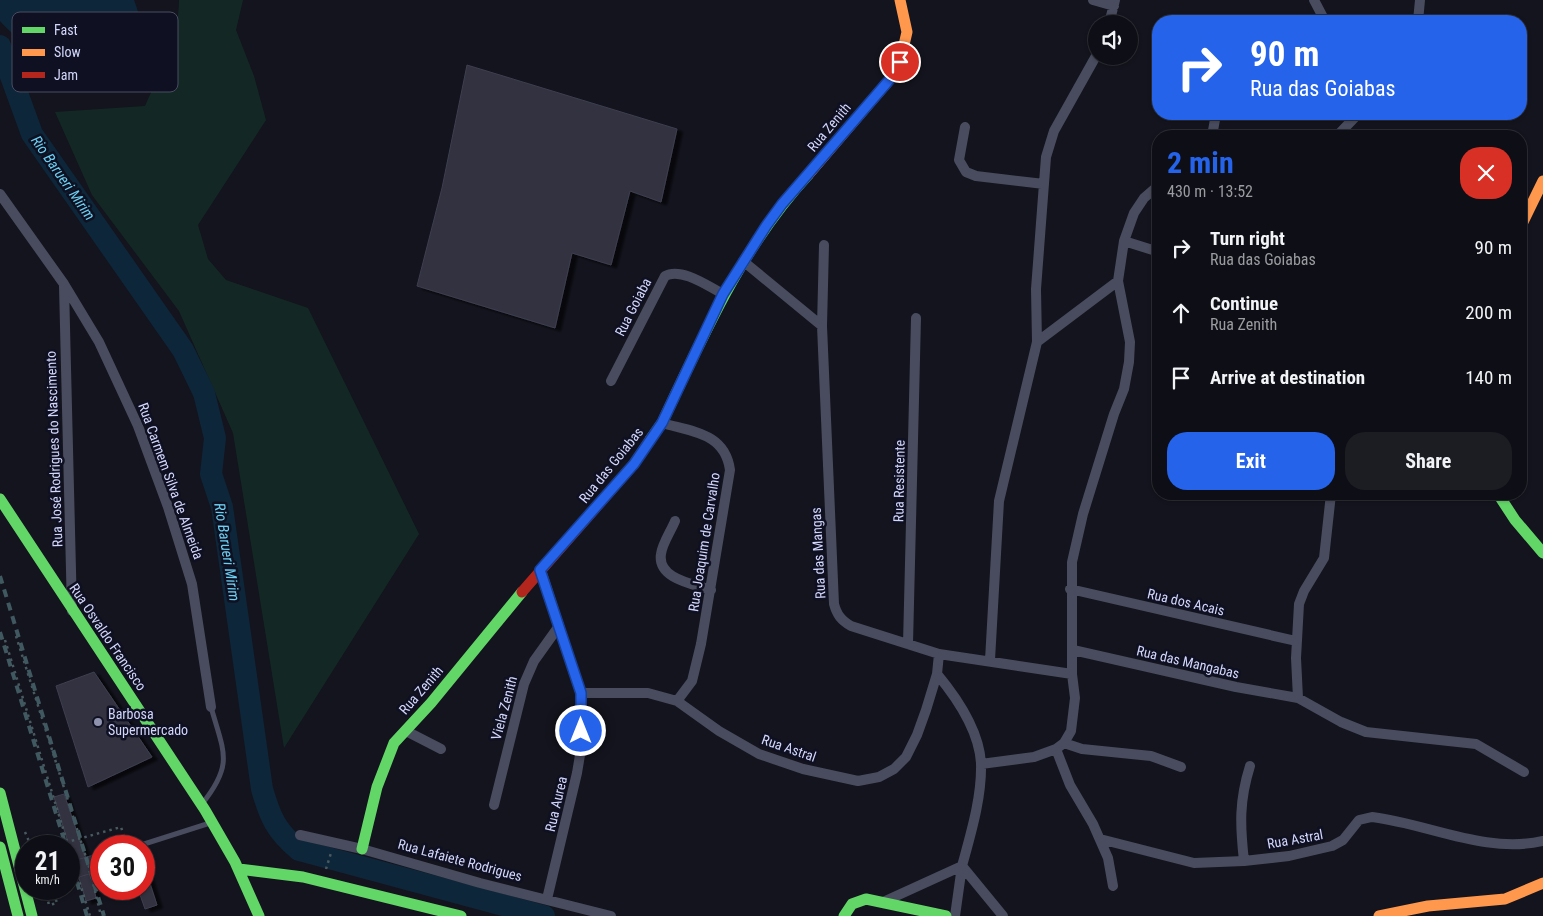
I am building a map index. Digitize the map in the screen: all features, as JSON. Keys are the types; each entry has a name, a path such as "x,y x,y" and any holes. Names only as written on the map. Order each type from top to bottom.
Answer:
{"main road":[{"name":"Rua Zenith","path":"743,261 782,204 844,135 891,78 900,62 907,32 900,0"},
{"path":"1527,214 1543,181"},
{"name":"Rua das Goiabas","path":"540,570 634,464 662,423 723,294 743,261"},
{"name":"Rua Osvaldo Francisco","path":"0,499 72,612 202,804 239,869 259,916"},
{"path":"1502,500 1515,520 1543,552"},
{"name":"Rua Zenith","path":"362,849 386,759 394,743 432,703 540,570"},
{"path":"0,793 32,916"},
{"path":"0,847 18,916"},
{"path":"239,869 303,877 460,916"},
{"path":"1379,916 1428,906 1505,899 1543,883"},
{"path":"844,916 848,907 855,901 866,899 946,916"}],"street":[{"path":"1093,0 1114,3"},
{"path":"1314,0 1322,15"},
{"path":"1419,15 1420,0"},
{"path":"990,660 999,500 1037,342 1036,289 1046,157 1054,131 1091,65"},
{"path":"1343,130 1352,120"},
{"path":"965,127 958,160 966,172 976,176 1044,184"},
{"path":"1060,746 1071,731 1074,718 1075,698 1072,674 1073,650 1070,588 1076,539 1114,414 1124,389 1129,362 1130,342 1118,281 1124,241 1134,213 1144,198 1152,191"},
{"name":"Rua Carmem Silva de Almeida","path":"0,194 64,284 100,342 120,382 168,507 192,584 211,707"},
{"path":"1124,241 1152,250"},
{"name":"Rua das Mangas","path":"824,245 822,326 834,604 842,621 851,626 939,654 990,660 1072,674"},
{"path":"743,261 822,326"},
{"name":"Rua Goiaba","path":"611,381 665,276 671,273 680,274 723,294"},
{"path":"1037,342 1118,281"},
{"name":"Rua José Rodrigues do Nascimento","path":"64,284 72,612"},
{"name":"Rua Resistente","path":"908,644 916,318"},
{"name":"Rua Joaquim de Carvalho","path":"662,423 714,440 723,448 728,458 730,470 710,590 692,681 677,701"},
{"path":"1298,698 1296,642 1299,604 1304,591 1324,558 1329,500"},
{"path":"675,522 660,555 663,568 669,575 710,590"},
{"name":"Rua Aurea","path":"540,570 581,693 581,748 577,773 547,899"},
{"name":"Rua dos Acais","path":"1070,588 1296,642"},
{"name":"Viela Zenith","path":"494,805 524,684 534,661 559,626"},
{"name":"Rua das Mangabas","path":"1073,650 1298,698 1341,722 1366,732 1476,744 1524,772"},
{"name":"Rua Astral","path":"581,693 648,693 677,701 719,731 759,754 803,769 858,781 879,777 894,769 906,757 917,735 937,674 939,654"},
{"path":"937,674 953,693 966,715 978,747 981,764 972,829 962,866 955,916"},
{"path":"406,731 441,749"},
{"path":"1060,746 1070,785 1100,839 1108,858 1113,886"},
{"path":"981,764 1003,763 1034,757 1060,746 1151,756 1181,767"},
{"path":"1244,861 1240,820 1242,791 1250,766"},
{"name":"Rua Astral","path":"1100,839 1194,863 1244,861 1289,856 1332,846 1343,840 1359,820 1365,817 1384,818 1479,842 1516,845 1543,841"},
{"name":"Rua Lafaiete Rodrigues","path":"300,835 362,849 611,916"},
{"path":"883,902 962,866"},
{"path":"962,866 1002,916"}],"lane":[{"name":"Rua Carmem Silva de Almeida","path":"202,804 221,778 224,765 222,747 211,707"},
{"path":"155,840 212,822"}],"path":[{"path":"16,636 90,870 101,916"},
{"path":"5,640 90,916"},
{"path":"90,835 121,826 124,835"},
{"path":"326,869 332,849"},
{"path":"48,900 49,905 57,903 56,900"}],"green space":[{"path":"179,0 243,0 236,30 254,76 266,120 198,225 208,259 226,280 308,308 419,534 284,748 233,433 179,311 92,195 55,112 145,106 151,92 178,92"}],"water":[{"path":"0,0 134,0 138,12 12,12 12,33 0,21"}],"building":[{"path":"467,65 677,129 661,202 630,191 611,265 572,253 555,328 417,286 442,188"},
{"name":"Barbosa Supermercado","path":"94,672 152,757 88,787 56,686"},
{"path":"64,794 78,835 66,835 54,797"},
{"path":"80,841 90,870 90,900 86,901 80,882"},
{"path":"90,856 90,874 80,877 80,859"},
{"path":"155,899 157,905 145,909 142,900"}],"waterway":[{"name":"Rio Barueri Mirim","path":"0,46 12,79"},
{"name":"Rio Barueri Mirim","path":"17,92 32,134 183,350 204,393 215,438 211,474 222,507 262,789 268,808 279,830 299,850 544,916"}],"railway":[{"path":"0,576 104,916"},
{"path":"0,632 63,835"},
{"path":"80,892 87,916"}],"traffic: fast":[{"path":"650,440 662,423 709,325 743,262 784,203 808,175"},
{"path":"0,499 205,810 235,862 259,916"},
{"path":"1502,500 1515,520 1543,553"},
{"path":"362,849 377,787 394,743 431,703 522,592"},
{"path":"0,793 32,916"},
{"path":"0,847 18,916"},
{"path":"239,869 303,877 461,916"},
{"path":"844,916 852,904 866,899 946,916"}],"traffic: slow":[{"path":"808,175 891,78 900,62 907,32 900,0"},
{"path":"1527,214 1543,181"},
{"path":"1379,916 1428,906 1505,899 1543,883"}],"traffic: jam":[{"path":"522,592 634,464 650,440"}],"place":[{"name":"Barbosa Supermercado","path":"98,722"}],"route":[{"path":"581,731 581,693 540,570 634,464 662,423 723,294 766,226 782,204 844,135 891,78 900,62"}]}
